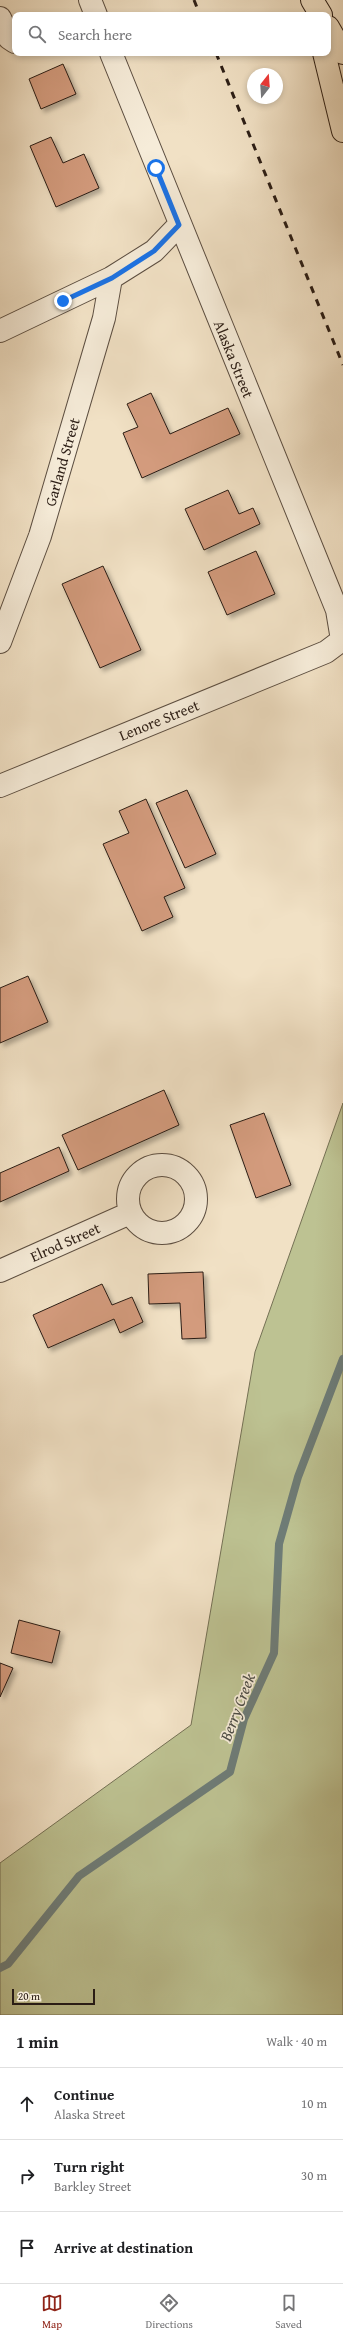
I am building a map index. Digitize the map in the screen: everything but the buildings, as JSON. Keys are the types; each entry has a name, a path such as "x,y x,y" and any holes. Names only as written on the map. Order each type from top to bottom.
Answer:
{"main road":[{"path":"312,0 314,12"},
{"path":"312,0 319,12"},
{"path":"331,32 343,53"},
{"path":"325,56 343,130"}],"street":[{"path":"0,18 8,38 12,40"},
{"name":"Alaska Street","path":"112,56 179,225 337,610 342,640 319,655"},
{"path":"0,331 112,278 154,251 179,225"},
{"name":"Garland Street","path":"0,642 40,536 104,318 112,278"},
{"name":"Lenore Street","path":"0,786 319,655"},
{"name":"Elrod Street","path":"0,1271 130,1213"}],"green space":[{"path":"343,1103 343,2015 0,2015 0,1863 191,1725 255,1352"}],"waterway":[{"name":"Berry Creek","path":"0,1968 8,1964 79,1876 230,1772 244,1719 274,1653 279,1544 298,1477 343,1359"}],"railway":[{"path":"194,0 199,12"},
{"path":"217,56 343,365"}],"route":[{"path":"63,301 112,278 154,251 179,225 156,168"}]}
